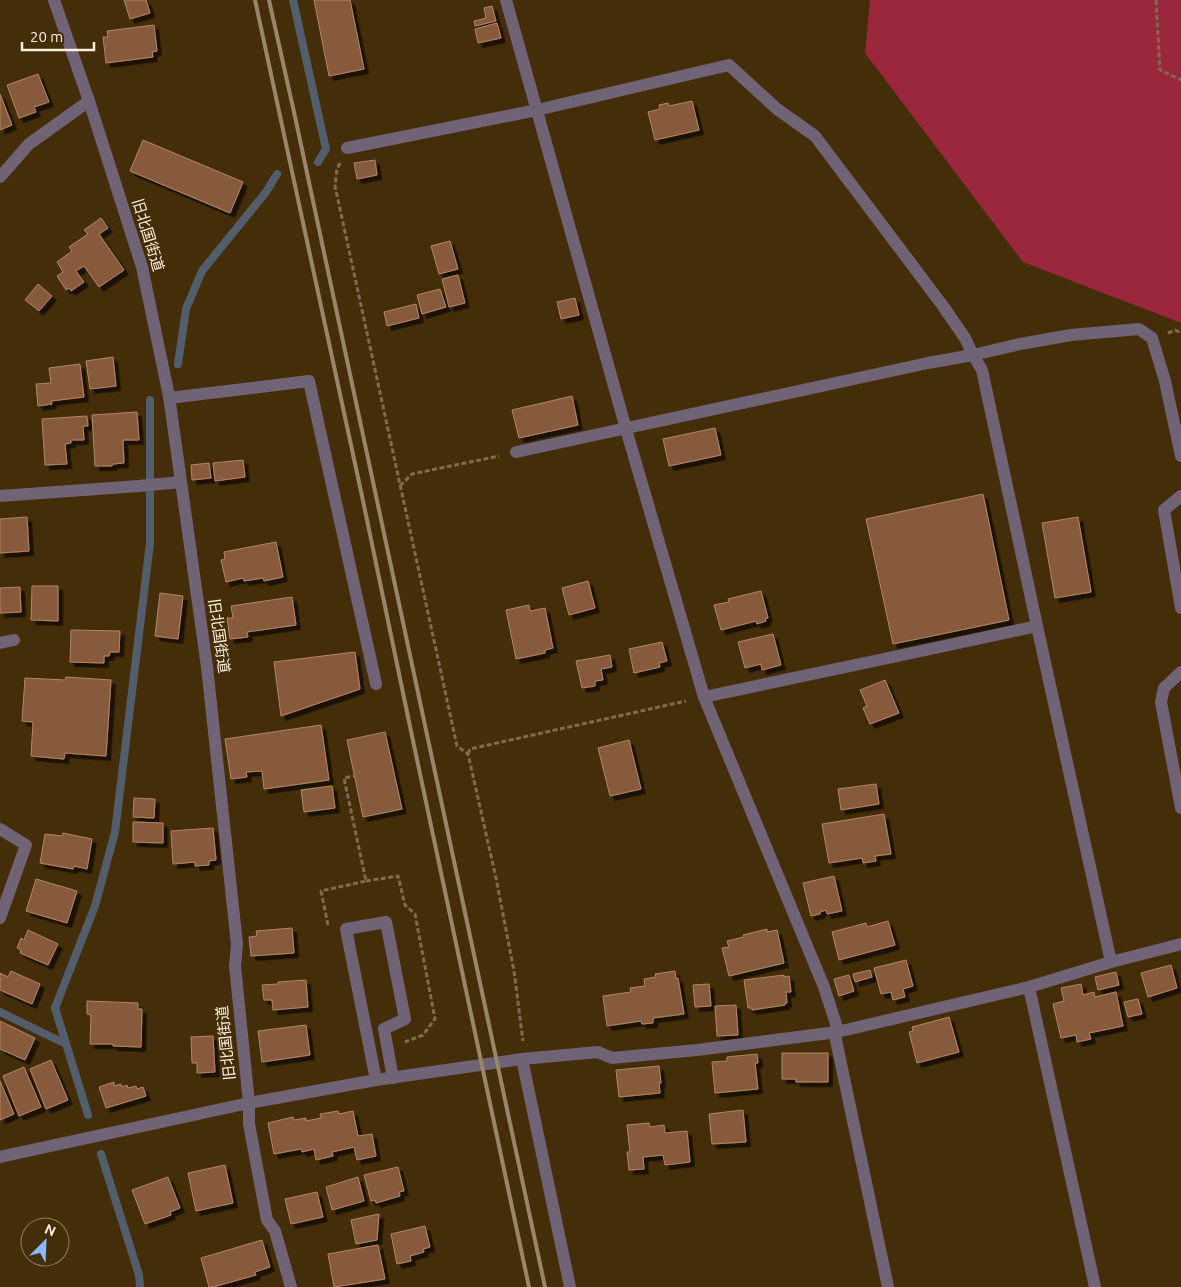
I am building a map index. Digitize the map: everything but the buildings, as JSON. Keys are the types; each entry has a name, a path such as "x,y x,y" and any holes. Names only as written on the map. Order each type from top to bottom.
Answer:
{"street":[{"name":"旧北国街道","path":"54,0 142,268 169,398 208,677 237,944 235,966 250,1124 267,1220 275,1231 291,1287"},
{"path":"506,0 626,429 704,697 824,987 836,1024 836,1040 888,1287"},
{"path":"347,148 537,110 729,65 777,109 815,136 966,338 982,370 1110,962"},
{"path":"0,177 29,144 88,101"},
{"path":"516,452 928,362 1071,335 1139,329 1152,338 1165,381 1181,456"},
{"path":"169,398 309,381 376,684"},
{"path":"0,496 180,482"},
{"path":"1181,496 1164,510 1181,608"},
{"path":"704,697 1037,626"},
{"path":"0,643 14,640"},
{"path":"1181,672 1164,688 1161,702 1181,808"},
{"path":"0,829 26,845 0,918"},
{"path":"376,1080 346,929 386,922 405,1019 384,1029 393,1078"},
{"path":"0,1157 248,1103 376,1080 522,1059 598,1052 612,1058 697,1050 837,1032 1029,987 1110,962 1181,944"},
{"path":"1029,987 1095,1287"},
{"path":"522,1059 570,1287"}],"path":[{"path":"1156,0 1160,70 1181,80"},
{"path":"347,148 338,169 335,186 457,746 468,754"},
{"path":"400,486 412,474 516,452"},
{"path":"522,1059 524,1044 514,971 496,878 468,754 470,748 704,697"},
{"path":"321,892 366,881 344,778 354,776"}],"shaded area":[{"path":"870,0 1181,0 1181,323 1023,262 865,53"}],"waterway":[{"path":"293,0 326,149 318,162"},
{"path":"178,364 186,309 202,271 266,192 277,174"},
{"path":"88,1115 55,1008 95,906 115,832 150,543 150,400"},
{"path":"0,1012 66,1044"},
{"path":"101,1154 139,1275 140,1287"}],"railway":[{"path":"255,0 529,1287"},
{"path":"269,0 545,1287"}]}
